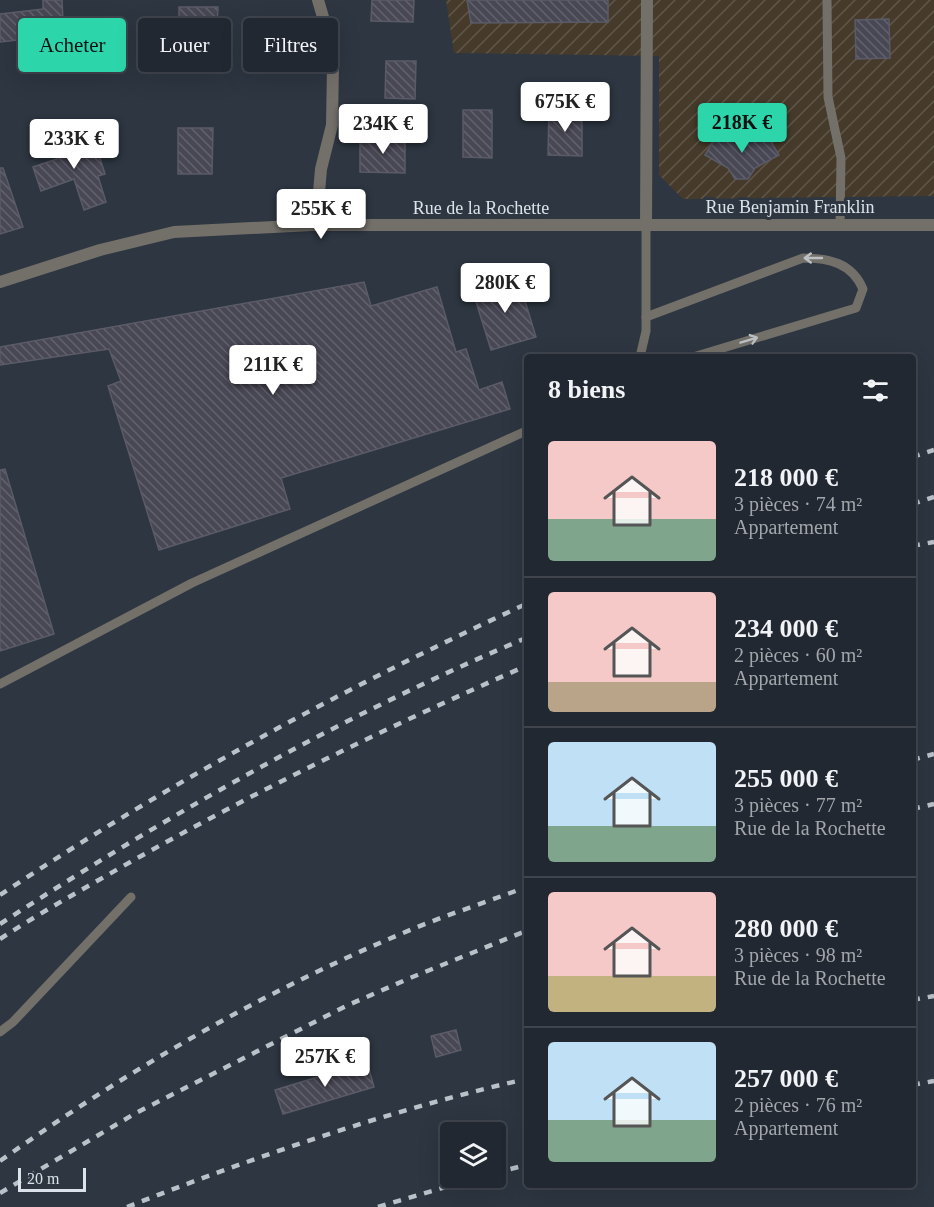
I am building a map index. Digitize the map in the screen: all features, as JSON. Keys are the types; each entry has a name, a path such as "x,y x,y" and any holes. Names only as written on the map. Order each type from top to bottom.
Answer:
{"street":[{"path":"312,225 318,204 321,169 332,125 333,63 328,34 318,0"},
{"path":"646,0 646,226"},
{"name":"Rue de la Rochette","path":"0,282 100,250 174,231 312,225 646,226"},
{"name":"Rue Benjamin Franklin","path":"646,226 934,225"}],"lane":[{"path":"827,0 828,97 841,158 840,225"},
{"path":"641,354 646,331 646,226"},
{"path":"646,317 803,258 822,258 848,267 858,277 863,289 856,308 703,354"},
{"path":"0,684 192,583 524,432"},
{"path":"0,1032 13,1022 131,897"}],"shaded area":[{"path":"446,0 934,0 934,196 683,199 659,175 659,56 454,53"}],"building":[{"path":"43,0 62,0 63,18 18,18 18,40 0,42 0,14 43,9"},
{"path":"372,0 414,0 413,22 371,21"},
{"path":"467,0 608,0 608,22 471,23"},
{"path":"179,7 218,7 217,18 179,18"},
{"path":"889,19 890,58 856,59 855,20"},
{"path":"386,61 416,61 415,99 385,98"},
{"path":"549,109 582,110 582,156 548,155"},
{"path":"463,110 492,110 492,158 463,157"},
{"path":"178,128 213,128 212,174 178,174"},
{"path":"75,132 81,152 96,146 105,174 98,176 106,202 84,210 74,179 41,191 33,167 57,159 51,141"},
{"path":"719,132 742,145 765,132 779,155 755,168 748,179 735,179 728,168 705,155"},
{"path":"360,138 405,138 405,173 360,172"},
{"path":"0,168 3,168 23,227 0,234"},
{"path":"518,278 536,337 491,350 473,292"},
{"path":"364,282 371,306 437,287 456,352 466,349 479,390 502,382 510,409 281,478 290,509 159,550 108,386 121,381 109,349 0,365 0,347"},
{"path":"5,469 54,634 0,651 0,470"},
{"path":"456,1030 461,1050 436,1057 431,1036"},
{"path":"367,1062 374,1087 283,1114 275,1090"}],"railway":[{"path":"916,456 934,450"},
{"path":"916,503 934,497"},
{"path":"916,545 934,542"},
{"path":"0,895 127,815 257,739 391,669 524,605"},
{"path":"0,924 127,844 257,769 389,700 524,639"},
{"path":"0,939 118,869 268,788 371,737 524,667"},
{"path":"916,759 934,754"},
{"path":"916,808 934,804"},
{"path":"0,1161 150,1062 253,1004 306,977 415,928 524,888"},
{"path":"0,1193 136,1113 346,1006 524,932"},
{"path":"916,999 934,996"},
{"path":"127,1207 324,1135 475,1091 524,1079"},
{"path":"916,1084 934,1081"},
{"path":"506,1170 524,1166"},
{"path":"378,1207 442,1188"}]}
